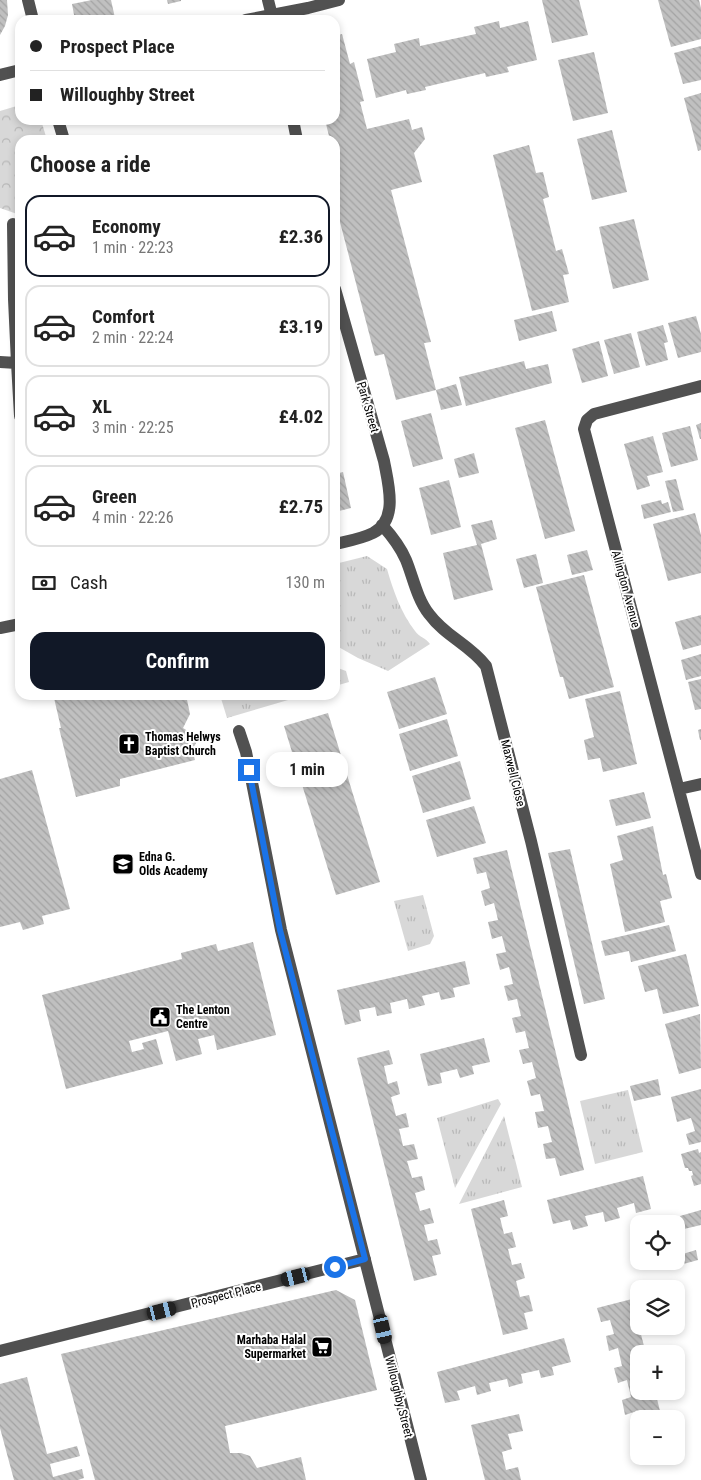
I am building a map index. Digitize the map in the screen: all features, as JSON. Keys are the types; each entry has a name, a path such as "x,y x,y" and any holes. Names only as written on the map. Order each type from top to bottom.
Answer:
{"street":[{"path":"28,0 32,15"},
{"path":"268,0 272,15"},
{"path":"280,15 339,0"},
{"path":"0,75 15,71"},
{"path":"13,224 15,320"},
{"name":"Park Street","path":"340,307 389,486 390,505 382,525"},
{"path":"0,362 15,363"},
{"name":"Allington Avenue","path":"701,386 594,414 587,420 584,429 701,874"},
{"path":"340,543 374,533 382,525"},
{"name":"Maxwell Close","path":"382,525 400,547 427,612 442,630 477,654 486,666 531,841 581,1055"},
{"path":"0,628 15,625"},
{"name":"Willoughby Street","path":"239,731 246,752 280,930 421,1480"},
{"path":"679,789 701,784"},
{"name":"Prospect Place","path":"0,1351 365,1259"}],"green space":[{"path":"15,106 15,125 42,125 46,135 15,135 15,213 0,208 0,111"},
{"path":"367,556 387,569 395,593 410,624 430,644 388,671 340,648 340,563"},
{"path":"340,669 346,671 349,682 340,685"},
{"path":"222,700 288,700 227,718"},
{"path":"423,895 434,936 430,944 408,951 394,901"},
{"path":"628,1090 643,1152 595,1164 580,1101"},
{"path":"498,1099 501,1104 455,1188 437,1118"},
{"path":"504,1116 522,1187 459,1204"}],"building":[{"path":"0,0 7,0 8,15 0,35"},
{"path":"92,0 111,0 114,15 74,15 72,4"},
{"path":"167,0 181,0 181,1 168,4"},
{"path":"542,0 579,0 588,35 552,43"},
{"path":"658,0 699,0 701,8 701,39 671,47"},
{"path":"499,21 500,28 528,21 537,60 507,67 509,72 486,77 485,73 425,87 426,90 407,94 406,90 376,98 367,59 396,52 394,44 419,38 420,46 476,34 474,27"},
{"path":"342,34 350,64 354,62 364,101 360,102 367,129 409,119 412,130 422,127 425,139 414,153 422,182 391,190 431,342 424,343 436,390 396,400 384,354 375,356 340,222 340,135 329,135 326,125 340,125 340,35"},
{"path":"701,46 701,80 683,84 674,53"},
{"path":"594,52 608,113 573,121 558,60"},
{"path":"701,93 701,150 698,151 684,98"},
{"path":"612,130 627,192 592,200 577,139"},
{"path":"529,145 536,173 543,172 549,197 543,199 556,251 562,249 569,274 563,275 569,302 532,311 493,155"},
{"path":"634,219 649,280 613,289 599,227"},
{"path":"552,311 557,331 519,341 514,320"},
{"path":"696,316 701,334 701,352 678,358 668,323"},
{"path":"663,325 668,342 664,343 668,360 646,366 637,332"},
{"path":"631,333 640,367 614,374 604,340"},
{"path":"599,341 608,376 582,383 572,349"},
{"path":"524,361 526,369 548,364 552,383 466,406 459,377"},
{"path":"456,384 462,405 441,410 436,390"},
{"path":"431,413 443,459 413,467 401,421"},
{"path":"545,420 575,531 545,539 515,428"},
{"path":"701,423 701,439 700,439 696,425"},
{"path":"690,426 698,460 671,467 662,433"},
{"path":"653,436 663,472 647,476 650,486 637,490 624,444"},
{"path":"474,453 479,473 459,478 454,459"},
{"path":"343,472 351,508 340,511 340,473"},
{"path":"676,479 684,510 673,512 665,481"},
{"path":"449,480 461,527 431,535 419,488"},
{"path":"661,500 662,504 668,502 671,512 644,519 641,505"},
{"path":"695,513 701,535 701,573 668,581 653,524"},
{"path":"492,520 497,539 481,544 493,590 454,600 443,553 477,545 471,525"},
{"path":"587,550 593,570 572,575 567,555"},
{"path":"536,554 543,583 524,588 516,559"},
{"path":"584,575 614,687 569,699 563,677 560,677 536,587"},
{"path":"701,615 701,645 683,650 675,622"},
{"path":"701,654 701,676 686,680 681,660"},
{"path":"435,677 447,714 399,729 387,692"},
{"path":"701,679 701,709 695,710 688,682"},
{"path":"620,691 637,764 603,772 600,758 588,760 584,740 594,737 585,699"},
{"name":"Thomas Helwys Baptist Church","path":"54,700 187,700 190,714 183,728 199,738 192,750 195,760 120,779 120,786 76,797 59,728 61,728"},
{"path":"328,713 380,882 336,895 284,726"},
{"path":"447,719 458,756 410,771 399,734"},
{"path":"701,729 701,740 700,740 698,730"},
{"path":"460,761 471,799 423,813 412,776"},
{"path":"32,770 70,909 42,916 44,924 23,930 20,922 0,927 0,779"},
{"path":"644,792 651,818 616,826 609,800"},
{"path":"474,806 486,843 437,857 426,820"},
{"path":"653,826 663,875 666,874 672,898 660,901 665,922 625,932 610,864 623,860 617,836"},
{"path":"570,849 605,999 584,1004 548,853"},
{"path":"507,850 584,1170 560,1176 555,1158 546,1159 543,1144 552,1142 548,1126 538,1128 535,1112 544,1111 540,1094 531,1096 527,1081 536,1078 532,1062 523,1064 519,1050 529,1048 525,1031 516,1033 512,1018 521,1016 517,999 508,1001 504,986 513,984 509,967 500,970 496,954 506,952 502,936 492,939 488,922 498,920 494,903 485,906 481,891 490,888 486,872 477,874 473,858"},
{"path":"669,925 676,951 631,962 629,951 605,956 601,941"},
{"name":"The Lenton Centre","path":"253,942 276,1035 217,1050 214,1035 198,1039 202,1054 176,1061 168,1031 129,1041 132,1052 144,1049 142,1043 156,1039 163,1064 66,1089 42,995 182,959 181,953 216,944 218,951"},
{"path":"686,954 699,1006 663,1014 657,989 645,992 638,966"},
{"path":"465,961 470,984 453,988 455,997 441,1000 439,992 422,996 425,1005 409,1009 407,999 390,1003 392,1013 377,1016 375,1007 359,1010 361,1021 345,1025 337,990"},
{"path":"700,1014 701,1068 679,1074 665,1024"},
{"path":"484,1038 490,1062 472,1066 474,1074 460,1078 457,1069 440,1073 442,1083 428,1086 420,1054"},
{"path":"389,1050 393,1064 384,1066 388,1084 397,1081 400,1094 391,1097 396,1116 406,1113 409,1127 399,1129 403,1146 414,1144 418,1159 407,1161 412,1178 422,1176 425,1190 415,1193 420,1211 430,1208 434,1223 424,1225 428,1241 437,1239 441,1254 432,1256 437,1275 414,1281 357,1058"},
{"path":"658,1079 661,1095 634,1101 630,1086"},
{"path":"701,1089 701,1142 689,1145 686,1134 695,1131 691,1118 677,1122 671,1097"},
{"path":"698,1149 699,1153 701,1152 701,1184 694,1186 691,1176 693,1175 692,1171 685,1168 681,1154"},
{"path":"643,1176 651,1209 636,1213 634,1203 617,1208 620,1218 605,1222 603,1212 585,1216 588,1226 573,1230 570,1220 553,1224 547,1200"},
{"path":"504,1200 508,1216 500,1218 504,1234 512,1232 516,1247 508,1249 512,1265 521,1263 525,1278 516,1281 520,1297 529,1295 533,1311 524,1313 528,1329 503,1335 471,1209"},
{"path":"701,1210 701,1225 685,1229 684,1215"},
{"path":"696,1250 698,1260 685,1264 685,1253"},
{"path":"336,1290 355,1300 377,1390 225,1426 230,1453 241,1453 250,1456 257,1468 301,1457 306,1480 95,1480 61,1354"},
{"path":"630,1300 630,1335 641,1335 644,1345 630,1345 630,1393 627,1380 618,1383 614,1368 622,1366 618,1348 609,1351 606,1336 614,1334 610,1320 601,1322 597,1308"},
{"path":"564,1338 571,1362 552,1367 554,1375 541,1378 539,1370 521,1374 523,1383 509,1387 507,1379 489,1383 491,1391 477,1395 475,1386 457,1391 460,1400 445,1403 437,1372"},
{"path":"27,1377 47,1454 77,1446 80,1456 50,1464 53,1477 82,1469 84,1478 78,1480 14,1480 0,1428 0,1384"},
{"path":"630,1397 630,1400 657,1400 660,1410 630,1410 630,1413 625,1415 622,1400"},
{"path":"519,1414 523,1431 508,1434 512,1449 502,1452 506,1470 518,1467 521,1480 485,1480 471,1425"}],"place":[{"name":"Thomas Helwys Baptist Church","path":"129,744"},
{"name":"Edna G. Olds Academy","path":"123,864"},
{"name":"The Lenton Centre","path":"160,1017"},
{"name":"Marhaba Halal Supermarket","path":"322,1347"}],"route":[{"path":"249,770 280,930 365,1259 335,1267"}]}
